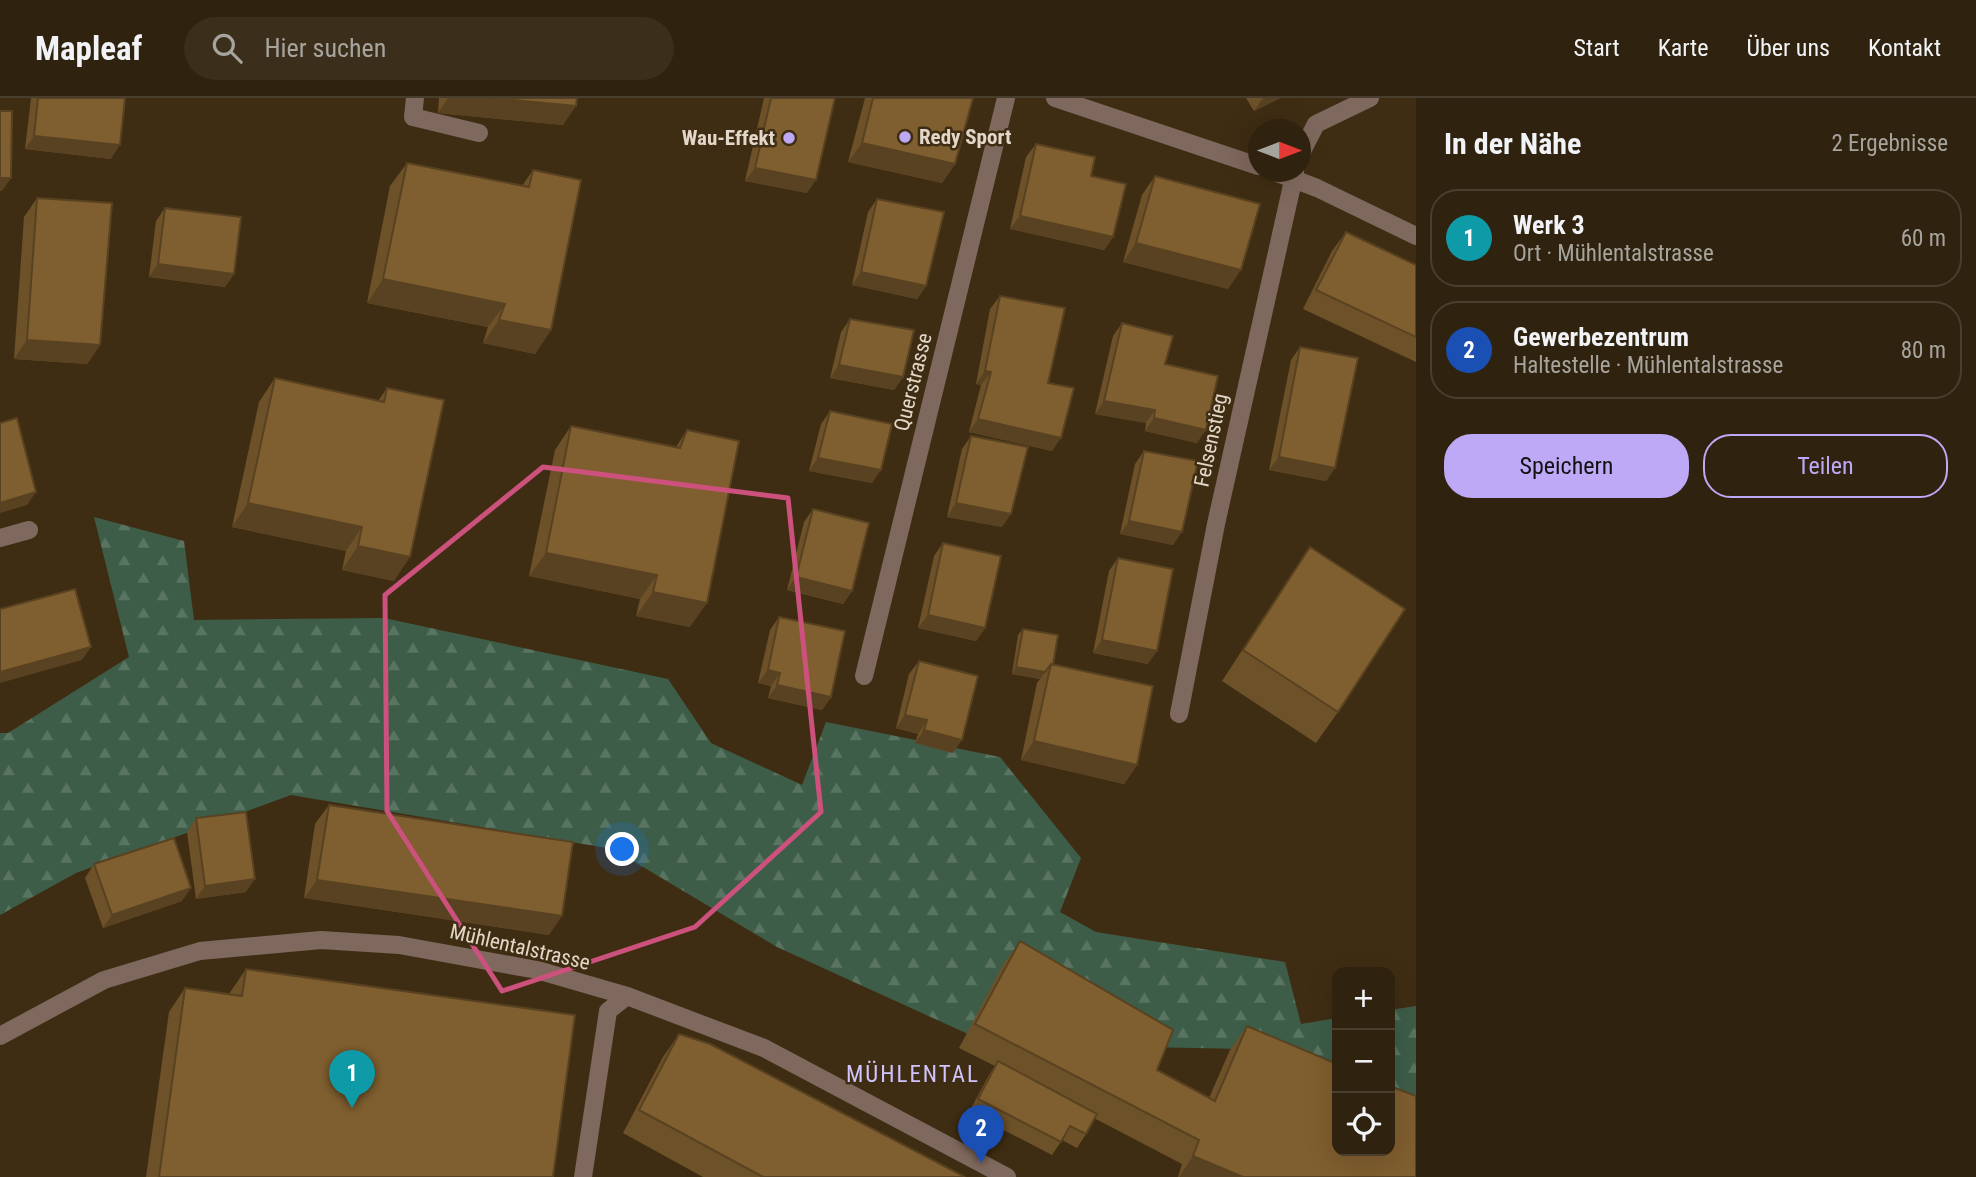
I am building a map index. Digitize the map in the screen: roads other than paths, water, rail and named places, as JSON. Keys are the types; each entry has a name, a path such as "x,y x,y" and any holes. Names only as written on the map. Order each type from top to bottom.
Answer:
{"street":[{"path":"415,98 413,117 479,133"},
{"name":"Querstrasse","path":"864,676 1006,98"},
{"path":"1055,98 1248,163"},
{"path":"1311,134 1316,124 1370,98"},
{"name":"Felsenstieg","path":"1179,714 1216,524 1292,182"},
{"path":"1306,182 1416,236"},
{"path":"0,538 29,530"},
{"name":"Mühlentalstrasse","path":"0,1036 104,981 200,950 321,940 399,945 537,970 626,996 764,1048 1007,1177"},
{"path":"583,1177 608,1011 626,996"}],"place":[{"name":"Redy Sport","path":"905,137"},
{"name":"Wau-Effekt","path":"789,138"},
{"name":"Werk 3","path":"352,1108"},
{"name":"Gewerbezentrum","path":"981,1163"}],"district":[{"name":"MÜHLENTAL","path":"913,1074"}]}
